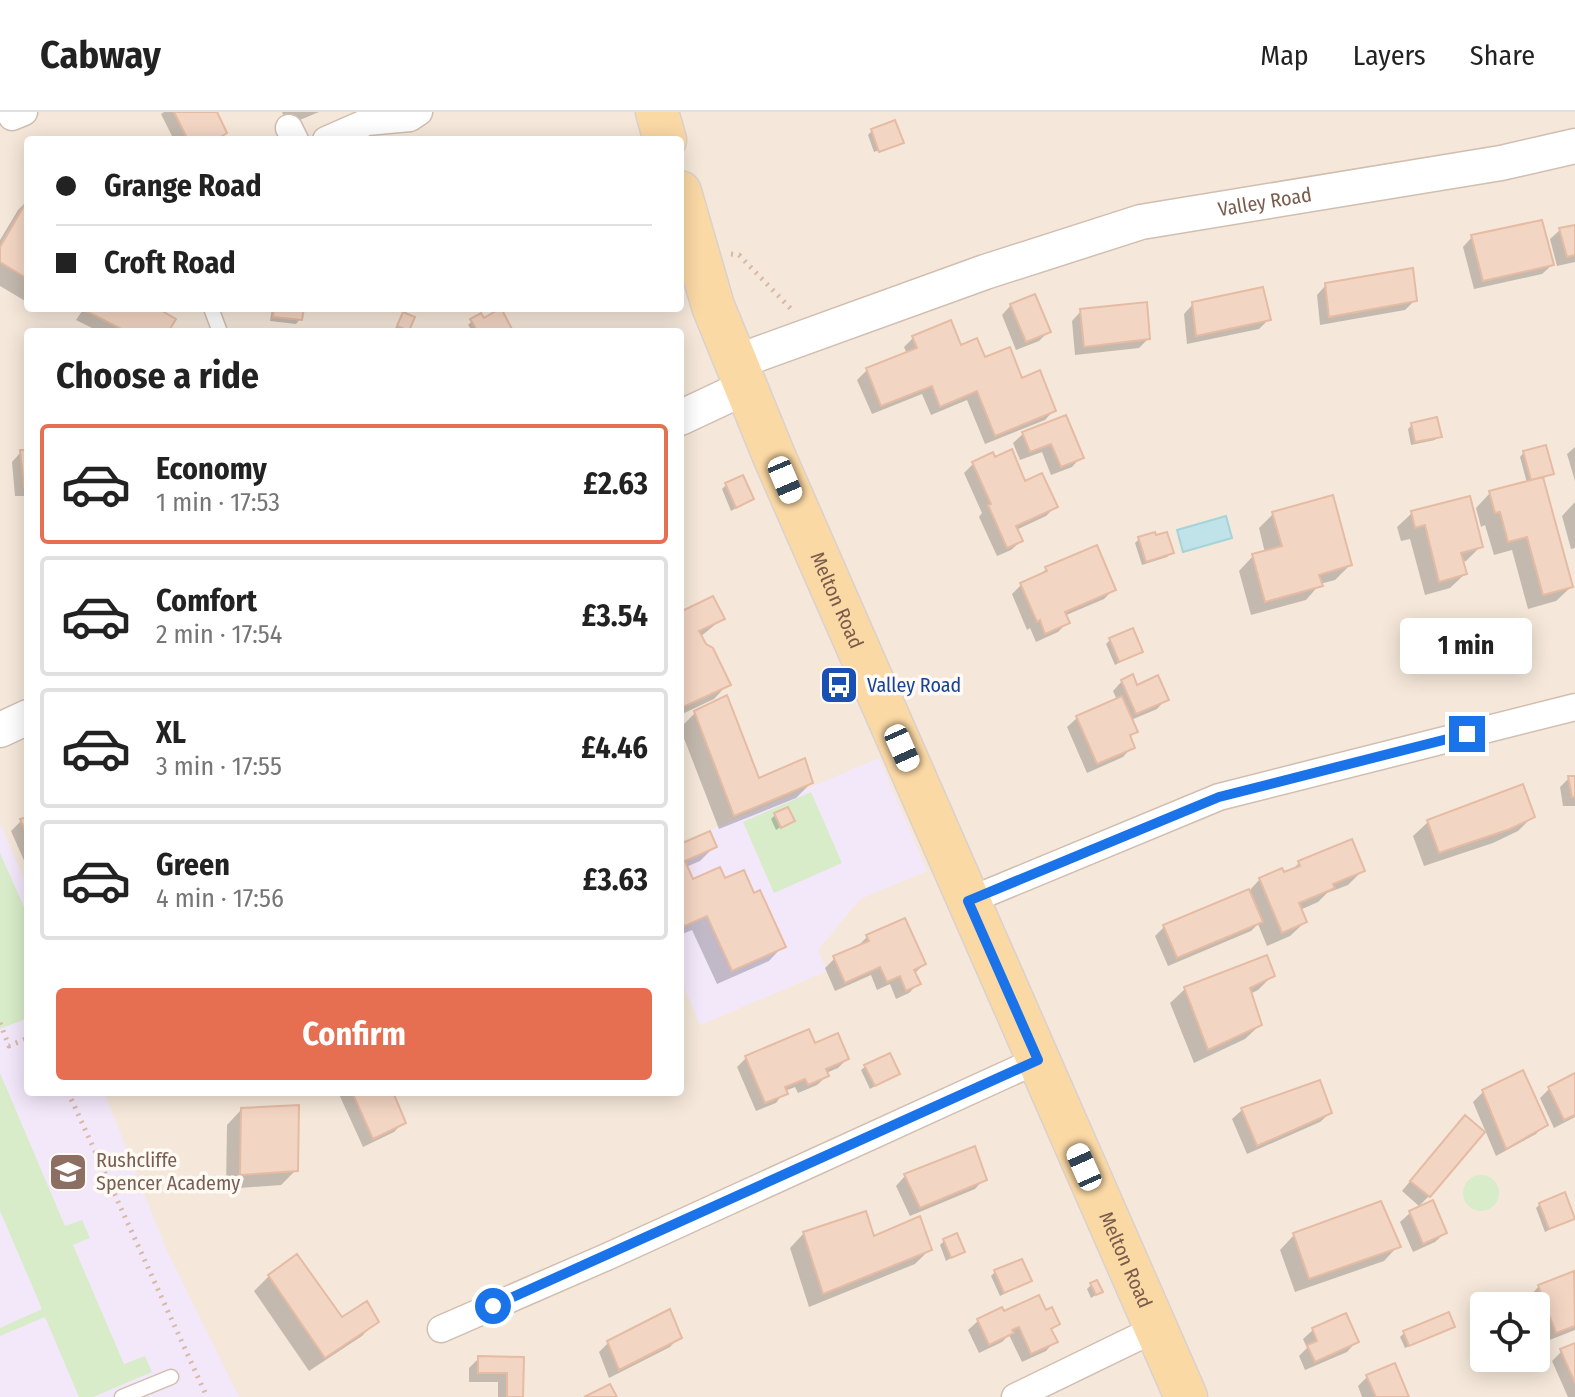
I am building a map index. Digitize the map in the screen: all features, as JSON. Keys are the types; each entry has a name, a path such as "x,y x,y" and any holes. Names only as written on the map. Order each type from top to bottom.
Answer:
{"main road":[{"path":"657,112 664,136"},
{"name":"Melton Road","path":"684,205 713,306 741,375 1186,1397"}],"street":[{"path":"335,136 367,122 410,118 419,112"},
{"name":"Valley Road","path":"684,415 741,375 985,272 1141,222 1501,163 1575,146"},
{"path":"968,901 1219,797 1575,707"},
{"path":"0,730 24,719"},
{"path":"441,1329 1038,1060"},
{"path":"1015,1397 1155,1329"}],"lane":[{"path":"122,1397 171,1377"}],"path":[{"path":"698,252 739,255 796,314"},
{"path":"0,1023 9,1046 24,1040"},
{"path":"70,1096 207,1397"}],"shaded area":[{"path":"0,112 1575,112 1575,1397 0,1397"},
{"path":"879,758 927,871 860,899 818,950 827,971 700,1025 684,987 684,841"},
{"name":"Rushcliffe Spencer Academy","path":"0,823 24,880 24,1096 106,1096 167,1251 239,1397 0,1397"}],"green space":[{"path":"811,792 842,863 774,893 743,822"},
{"path":"0,853 24,907 24,1020 0,1029"},
{"path":"0,1073 65,1226 82,1220 90,1238 73,1245 124,1364 145,1356 152,1372 93,1397 79,1397 45,1317 0,1336 0,1328 42,1309 0,1211"},
{"path":"1481,1175 1494,1180 1499,1193 1494,1206 1481,1211 1468,1206 1463,1193 1468,1180"}],"water":[{"path":"1226,516 1232,538 1183,552 1177,530"}],"building":[{"path":"174,112 217,112 227,133 222,136 186,136"},
{"path":"895,120 904,143 879,152 871,129"},
{"path":"24,206 24,277 0,262 0,247"},
{"path":"1542,220 1554,265 1483,281 1471,235"},
{"path":"1575,225 1575,255 1567,257 1559,228"},
{"path":"1413,268 1417,301 1329,317 1325,283"},
{"path":"1263,287 1271,320 1196,336 1192,302"},
{"path":"1035,294 1051,332 1026,342 1010,304"},
{"path":"1147,302 1150,339 1084,347 1080,309"},
{"path":"88,312 164,312 176,319 170,328 119,328"},
{"path":"274,312 303,312 302,320 273,317"},
{"path":"403,312 415,317 410,328 397,326"},
{"path":"494,312 503,312 511,328 476,328 470,319 481,313 484,318"},
{"path":"951,320 961,345 977,338 985,357 1010,347 1022,378 1040,370 1056,411 995,436 977,391 940,407 932,386 881,406 866,368 917,348 912,336"},
{"path":"1066,415 1084,458 1061,467 1051,444 1030,452 1022,432"},
{"path":"1437,417 1442,437 1415,442 1411,423"},
{"path":"1546,445 1554,474 1531,480 1523,451"},
{"path":"1012,449 1025,481 1042,473 1058,507 1016,526 1023,541 1007,548 972,462 993,452 995,457"},
{"path":"20,450 24,450 24,487"},
{"path":"743,475 754,499 736,508 725,483"},
{"path":"1543,477 1573,587 1543,595 1527,537 1508,542 1500,512 1495,513 1489,491"},
{"path":"1333,495 1352,565 1319,575 1323,586 1265,602 1252,554 1282,546 1272,512"},
{"path":"1470,496 1483,547 1461,553 1467,574 1439,582 1425,525 1415,528 1411,511"},
{"path":"1155,532 1156,535 1167,532 1174,553 1146,562 1138,537"},
{"path":"1097,545 1116,590 1065,612 1070,623 1045,634 1020,583 1047,571 1045,567"},
{"path":"713,596 725,619 699,631 706,644 713,648 731,685 684,707 684,610"},
{"path":"1133,628 1143,652 1119,662 1109,638"},
{"path":"1133,674 1137,685 1158,675 1169,700 1136,714 1121,680"},
{"path":"727,695 759,778 805,758 813,783 734,816 694,711"},
{"path":"1122,696 1138,732 1130,735 1135,748 1097,764 1076,716"},
{"path":"1568,776 1575,776 1575,797 1572,797"},
{"path":"1523,784 1535,817 1510,829 1439,853 1427,820"},
{"path":"788,807 795,821 781,828 774,813"},
{"path":"710,831 717,847 685,861 693,879 720,867 725,878 744,870 754,893 760,890 786,947 732,971 707,916 684,926 684,842"},
{"path":"1352,839 1365,871 1299,903 1307,922 1282,933 1259,878 1282,868 1284,872 1300,866 1298,861"},
{"path":"1249,889 1263,922 1177,958 1163,925"},
{"path":"905,918 926,964 914,970 921,984 906,991 900,976 887,982 880,967 845,983 833,956 869,941 866,935"},
{"path":"1267,955 1275,976 1250,988 1262,1025 1208,1050 1184,987"},
{"path":"809,1029 815,1043 838,1033 849,1059 826,1069 829,1076 808,1085 805,1079 785,1087 788,1094 765,1103 745,1056"},
{"path":"890,1053 900,1074 875,1086 864,1065"},
{"path":"1523,1070 1548,1125 1506,1149 1482,1090"},
{"path":"1575,1073 1575,1115 1564,1120 1548,1087"},
{"path":"1320,1080 1332,1113 1257,1146 1241,1108"},
{"path":"354,1096 395,1096 406,1123 373,1139"},
{"path":"299,1105 298,1171 240,1175 241,1108"},
{"path":"1465,1115 1485,1132 1430,1197 1410,1181"},
{"path":"975,1146 987,1180 920,1208 904,1174"},
{"path":"1565,1192 1575,1219 1549,1229 1539,1203"},
{"path":"1433,1200 1447,1233 1423,1244 1409,1211"},
{"path":"1381,1201 1401,1247 1309,1279 1293,1233"},
{"path":"866,1211 874,1236 920,1216 932,1250 823,1294 803,1232"},
{"path":"957,1233 965,1252 951,1258 943,1239"},
{"path":"297,1254 342,1317 367,1301 379,1322 325,1358 268,1275"},
{"path":"1022,1259 1032,1281 1004,1293 994,1270"},
{"path":"1574,1271 1575,1326 1556,1333 1550,1317 1550,1292 1541,1292 1538,1285"},
{"path":"1097,1280 1103,1292 1096,1295 1090,1283"},
{"path":"1039,1295 1046,1310 1052,1307 1060,1324 1051,1329 1058,1342 1031,1354 1019,1327 1012,1330 1014,1333 989,1345 977,1319"},
{"path":"670,1309 682,1338 619,1370 607,1341"},
{"path":"1449,1312 1455,1327 1409,1346 1403,1331"},
{"path":"1346,1313 1359,1342 1315,1362 1307,1345 1317,1341 1312,1328"},
{"path":"1575,1343 1575,1383 1560,1349"},
{"path":"478,1356 524,1357 523,1397 507,1397 507,1373 478,1373"},
{"path":"1395,1363 1409,1397 1376,1397 1366,1375"},
{"path":"610,1384 617,1397 584,1397"}],"place":[{"name":"Valley Road","path":"839,685"},
{"name":"Rushcliffe Spencer Academy","path":"68,1172"}],"route":[{"path":"493,1306 1038,1060 968,901 1219,797 1467,734"}]}
